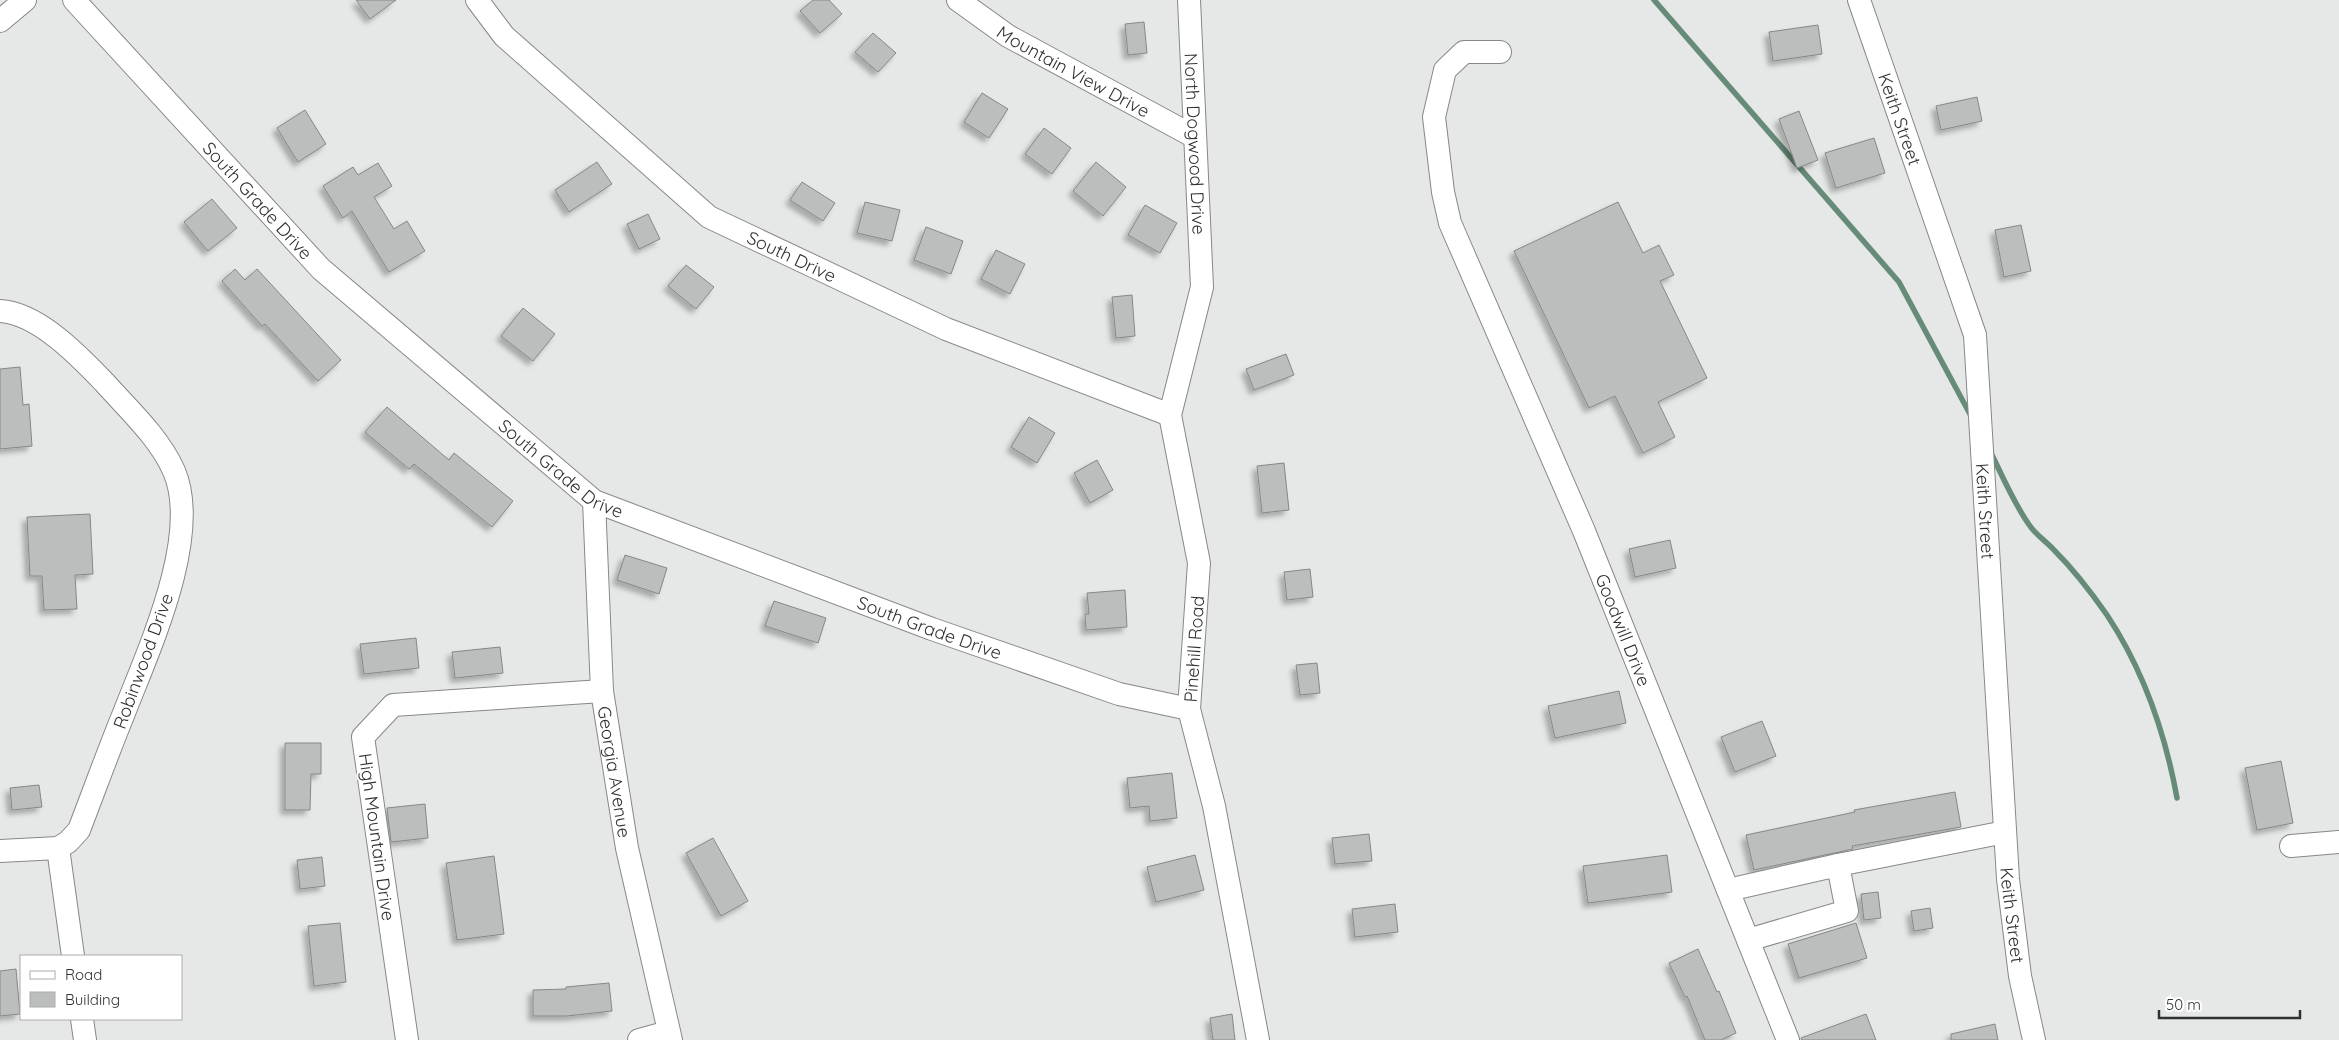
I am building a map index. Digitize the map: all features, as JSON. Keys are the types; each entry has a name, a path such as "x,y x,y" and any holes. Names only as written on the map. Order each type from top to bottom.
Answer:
{"street":[{"path":"0,21 25,0"},
{"name":"South Grade Drive","path":"74,0 322,269 594,500 932,629 1119,694 1189,710"},
{"name":"South Drive","path":"477,0 504,36 709,217 946,329 1170,414"},
{"name":"Mountain View Drive","path":"958,0 1008,36 1193,136"},
{"name":"North Dogwood Drive","path":"1189,0 1193,136 1202,287"},
{"name":"Keith Street","path":"1859,0 1975,335 2008,879 2020,976 2034,1040"},
{"name":"Goodwill Drive","path":"1500,52 1464,52 1446,70 1434,117 1443,192 1450,223 1584,531 1788,1040"},
{"name":"Pinehill Road","path":"1202,287 1170,414 1199,563 1189,710 1214,806 1258,1040"},
{"name":"Robinwood Drive","path":"0,311 32,320 87,364 162,449 175,472 180,498 181,528 166,607 79,830 68,842 58,848"},
{"name":"Georgia Avenue","path":"594,500 602,691 627,848 670,1036"},
{"name":"High Mountain Drive","path":"407,1040 363,737 393,704 602,691"},
{"path":"1728,890 1838,865 2005,832"},
{"path":"2291,846 2339,842"},
{"path":"0,851 58,848 73,955"},
{"path":"1748,940 1847,911 1838,865"},
{"path":"82,1020 85,1040"},
{"path":"639,1040 670,1036"}],"building":[{"path":"356,0 396,0 370,19"},
{"path":"813,0 829,0 842,14 820,33 800,11"},
{"path":"1144,22 1147,53 1128,55 1125,24"},
{"path":"1818,25 1822,54 1773,61 1769,32"},
{"path":"873,33 896,53 878,72 855,52"},
{"path":"982,93 1008,109 989,138 964,122"},
{"path":"1977,97 1982,121 1941,130 1936,106"},
{"path":"305,110 326,144 298,162 277,128"},
{"path":"1799,111 1818,160 1797,168 1779,119"},
{"path":"1044,128 1071,148 1052,174 1025,154"},
{"path":"1874,138 1885,173 1836,188 1825,153"},
{"path":"597,162 612,184 569,212 555,190"},
{"path":"1096,162 1126,187 1103,216 1073,191"},
{"path":"378,163 392,186 374,197 394,229 407,221 425,251 389,272 352,211 343,218 323,186 353,167 358,175"},
{"path":"802,182 835,203 823,221 790,200"},
{"path":"212,199 237,228 208,251 184,222"},
{"path":"865,202 900,210 892,241 857,233"},
{"path":"1618,202 1643,253 1659,245 1674,275 1660,281 1707,378 1658,402 1675,437 1643,453 1615,396 1589,408 1514,251"},
{"path":"1145,205 1177,223 1160,253 1128,235"},
{"path":"648,214 660,239 639,249 627,224"},
{"path":"2021,225 2031,271 2004,277 1995,230"},
{"path":"926,227 963,241 951,274 914,260"},
{"path":"996,250 1025,264 1010,294 981,279"},
{"path":"686,265 714,287 696,309 668,286"},
{"path":"235,269 245,280 257,269 341,360 318,381 265,324 262,326 222,281"},
{"path":"1132,295 1135,336 1116,338 1112,297"},
{"path":"523,308 555,334 533,361 501,336"},
{"path":"1286,354 1294,375 1254,390 1246,369"},
{"path":"20,367 23,405 29,404 32,446 0,449 0,369"},
{"path":"387,407 449,460 454,453 513,501 492,527 414,464 409,469 365,432"},
{"path":"1029,417 1055,433 1037,463 1011,447"},
{"path":"1097,460 1113,490 1090,503 1074,473"},
{"path":"1284,463 1289,510 1262,513 1257,466"},
{"path":"90,514 93,574 75,575 77,609 44,610 42,576 30,576 27,517"},
{"path":"1670,540 1676,568 1635,577 1629,549"},
{"path":"625,555 667,568 659,594 617,580"},
{"path":"1310,569 1313,597 1287,600 1284,572"},
{"path":"1125,590 1127,627 1086,630 1085,614 1089,614 1087,593"},
{"path":"774,601 826,618 818,643 765,626"},
{"path":"416,638 419,668 364,674 360,644"},
{"path":"500,647 503,673 455,678 452,652"},
{"path":"1317,663 1320,693 1300,695 1296,665"},
{"path":"1619,691 1626,723 1555,738 1548,706"},
{"path":"1762,721 1776,756 1735,772 1721,737"},
{"path":"285,743 321,743 321,774 311,774 310,810 285,810"},
{"path":"2281,761 2293,823 2257,830 2245,768"},
{"path":"1172,773 1177,818 1150,821 1149,806 1130,808 1127,778"},
{"path":"39,785 42,807 12,810 10,788"},
{"path":"1955,792 1961,827 1852,846 1853,849 1754,870 1746,835 1855,812 1854,810"},
{"path":"425,804 428,838 391,842 387,808"},
{"path":"1369,834 1372,861 1335,864 1332,838"},
{"path":"713,838 748,901 721,916 686,853"},
{"path":"1195,855 1204,890 1156,902 1147,867"},
{"path":"1667,855 1672,892 1588,903 1583,866"},
{"path":"494,856 504,934 457,940 446,863"},
{"path":"322,857 325,886 300,889 297,860"},
{"path":"1878,892 1881,918 1864,920 1861,894"},
{"path":"1395,904 1398,932 1355,937 1352,909"},
{"path":"1930,908 1933,928 1914,931 1911,911"},
{"path":"340,923 346,982 314,986 308,926"},
{"path":"1856,923 1867,958 1799,978 1788,944"},
{"path":"1698,949 1717,992 1719,991 1736,1033 1721,1040 1705,1040 1687,996 1685,997 1669,963"},
{"path":"16,969 20,1014 0,1016 0,971"},
{"path":"609,983 612,1011 567,1016 533,1016 533,990 566,989 566,987"},
{"path":"1232,1014 1235,1040 1213,1040 1210,1018"},
{"path":"1866,1014 1876,1040 1802,1040 1801,1038"},
{"path":"1995,1024 1998,1040 1951,1040 1951,1034"}],"waterway":[{"path":"1654,0 1899,282 1971,416"},
{"path":"1991,453 2024,518 2075,573 2107,615 2132,658 2159,726 2177,798"}]}
